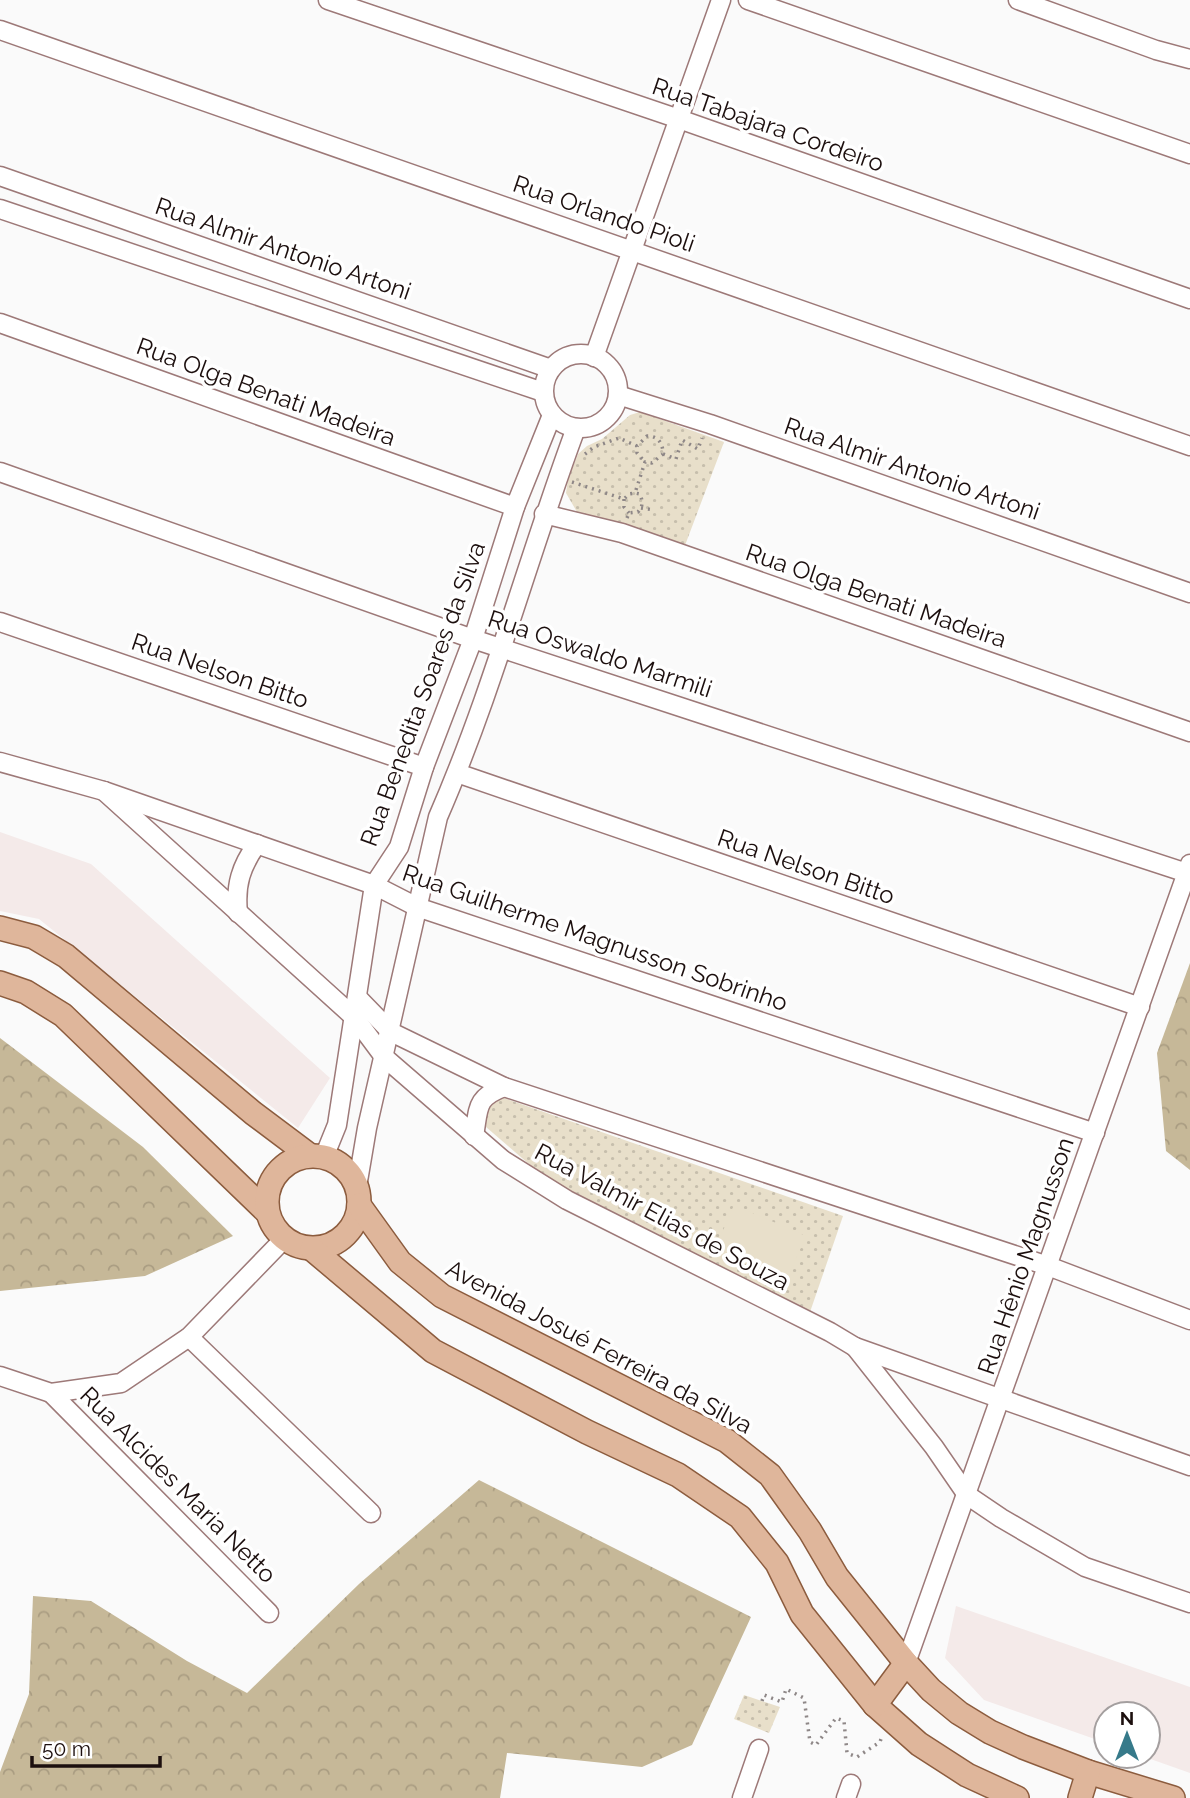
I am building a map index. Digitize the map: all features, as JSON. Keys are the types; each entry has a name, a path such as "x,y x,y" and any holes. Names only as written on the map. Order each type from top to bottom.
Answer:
{"main road":[{"path":"0,928 34,937 66,956 253,1114 317,1156 339,1163 350,1174 358,1196 358,1216 351,1229 340,1240 312,1249 297,1246 284,1239 273,1227 267,1212 266,1196 280,1168 293,1159 317,1156"},
{"path":"0,984 26,992 63,1014 267,1212"},
{"name":"Avenida Josué Ferreira da Silva","path":"358,1196 400,1262 442,1296 727,1441 770,1475 810,1531 837,1577 906,1663 931,1690 959,1713 990,1732 1088,1772 1173,1798"},
{"path":"312,1249 433,1351 587,1432 678,1475 740,1517 777,1563 802,1615 882,1712 919,1744 967,1775 1017,1798"},
{"path":"882,1712 906,1663"},
{"path":"1080,1798 1088,1772"}],"street":[{"name":"Rua Tabajara Cordeiro","path":"328,0 679,119 1190,299"},
{"path":"594,357 721,0"},
{"path":"747,0 1190,154"},
{"path":"1018,0 1156,50 1190,59"},
{"name":"Rua Orlando Pioli","path":"0,30 1190,446"},
{"name":"Rua Almir Antonio Artoni","path":"0,176 551,369"},
{"path":"0,209 543,392"},
{"name":"Rua Olga Benati Madeira","path":"0,323 515,507"},
{"path":"582,354 594,357 612,372 617,383 615,406 608,417 598,425 586,429 561,423 545,404 545,379 551,369 570,356 582,354"},
{"name":"Rua Almir Antonio Artoni","path":"618,395 709,424 1190,593"},
{"name":"Rua Benedita Soares da Silva","path":"317,1156 337,1125 374,885 399,846 424,767 473,639 515,507 552,415"},
{"path":"358,1196 384,1057 438,817 457,773 544,513 576,428"},
{"name":"Rua Oswaldo Marmili","path":"0,472 473,639 1189,868"},
{"name":"Rua Olga Benati Madeira","path":"544,513 622,533 1190,732"},
{"name":"Rua Nelson Bitto","path":"0,622 424,767"},
{"name":"Rua Guilherme Magnusson Sobrinho","path":"0,762 104,791 374,885 417,907 1095,1133"},
{"name":"Rua Nelson Bitto","path":"457,773 1140,1007"},
{"name":"Rua Valmir Elias de Souza","path":"104,791 355,1018 384,1057 503,1160 567,1200 855,1347 1190,1466"},
{"path":"239,913 236,894 239,879 245,861 257,844"},
{"name":"Rua Hênio Magnusson","path":"906,1663 1189,868"},
{"path":"358,998 391,1032 504,1087 1048,1266 1190,1320"},
{"path":"474,1136 480,1104 487,1093 504,1087"},
{"path":"0,1376 51,1393 121,1383 189,1337 284,1239"},
{"path":"189,1337 371,1513"},
{"path":"855,1347 934,1447 967,1495 1085,1567 1190,1603"},
{"name":"Rua Alcides Maria Netto","path":"51,1393 270,1612"},
{"path":"742,1798 758,1749"}],"path":[{"path":"663,454 677,459 682,440 698,449 709,424"},
{"path":"647,436 652,436 663,446 663,454 652,463 645,462 637,453 637,446 647,436"},
{"path":"578,463 594,447 619,438 637,446"},
{"path":"635,493 645,462"},
{"path":"574,472 571,482 624,499"},
{"path":"629,494 640,494 643,501 641,508 638,512 629,513 624,507 624,499 629,494"},
{"path":"641,508 654,510"},
{"path":"622,533 629,513"},
{"path":"762,1701 764,1695 782,1702 786,1689 804,1698 810,1742 816,1745 836,1718 844,1721 847,1753 857,1757 880,1742 882,1712"}],"shaded area":[{"path":"640,412 724,442 684,548 577,512 566,493 568,479 578,454 602,439 630,415"},
{"path":"0,832 91,864 330,1078 298,1128 39,919 0,911"},
{"path":"501,1097 843,1216 810,1312 558,1189 486,1127 483,1121 485,1108"},
{"path":"734,1205 806,1236 786,1281 714,1251"},
{"path":"956,1606 1190,1687 1190,1773 1162,1763 1162,1700 1092,1700 1092,1738 984,1700 945,1658"},
{"path":"744,1695 780,1707 769,1733 734,1719"}],"green space":[{"path":"1190,963 1190,1170 1166,1151 1157,1053"},
{"path":"0,1038 143,1147 233,1236 145,1276 0,1291"},
{"path":"479,1480 751,1617 692,1745 642,1767 507,1753 500,1798 0,1798 0,1772 29,1694 33,1596 91,1601 187,1661 247,1693 359,1584"}]}
